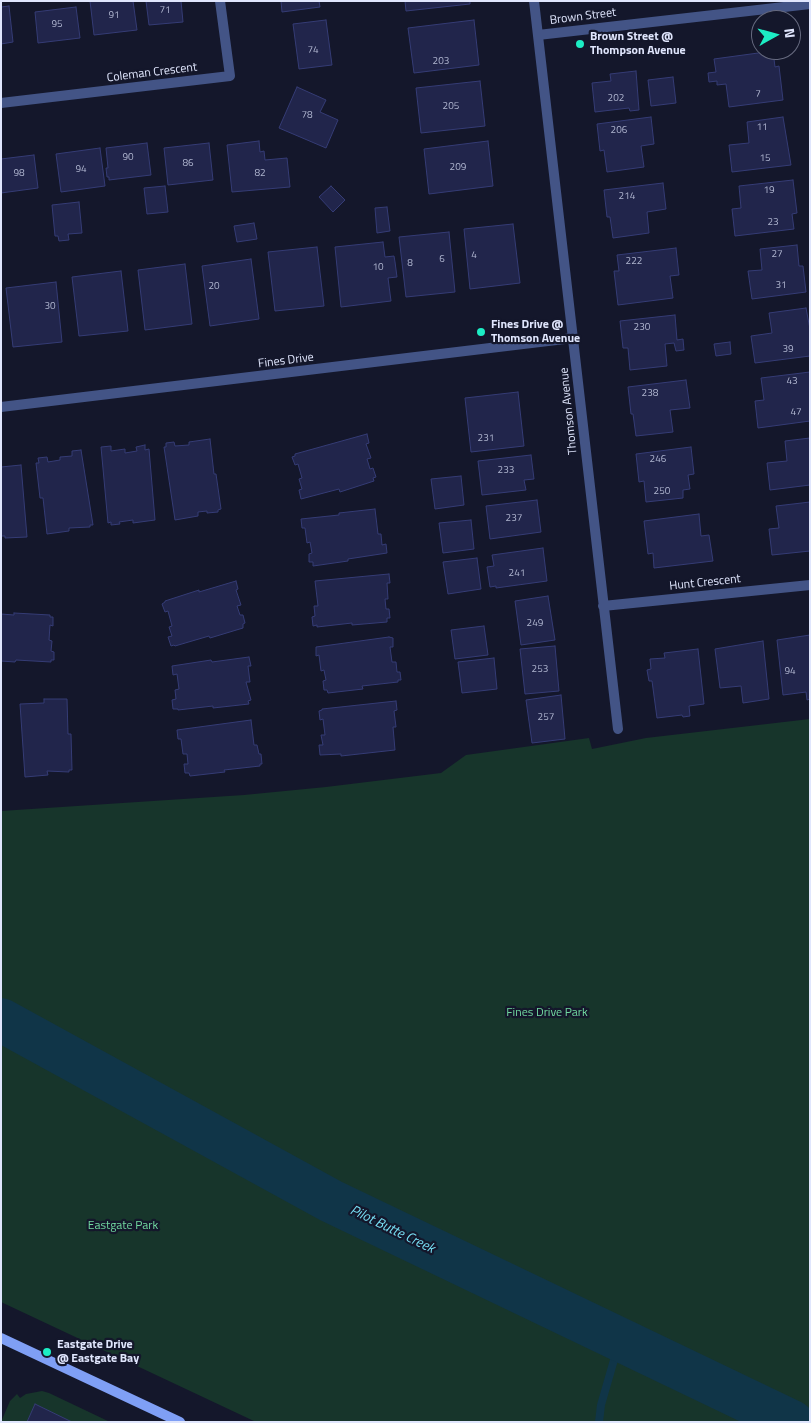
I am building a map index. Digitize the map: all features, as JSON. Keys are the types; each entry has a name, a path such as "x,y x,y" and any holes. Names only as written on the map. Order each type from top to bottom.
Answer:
{"street":[{"name":"Coleman Crescent","path":"1,102 230,76 220,1"},
{"name":"Thomson Avenue","path":"534,1 618,729"},
{"name":"Brown Street","path":"538,35 810,4"},
{"name":"Fines Drive","path":"1,407 573,338"},
{"name":"Hunt Crescent","path":"604,606 810,584"},
{"path":"1,1338 180,1422"}],"green space":[{"name":"Fines Drive Park","path":"810,719 810,1422 256,1422 1,1302 1,811 244,795 326,787 441,773 466,755 589,738 592,749 646,738"},
{"path":"42,1391 110,1422 72,1422 35,1405 27,1422 1,1422 10,1401 17,1394 20,1398 26,1394"}],"building":[{"path":"90,1 133,1 137,30 94,35"},
{"path":"146,1 181,1 183,22 149,25"},
{"path":"281,1 319,1 320,7 282,12"},
{"path":"405,1 470,1 470,4 406,11"},
{"path":"9,6 13,42 1,44 1,7"},
{"path":"76,7 80,38 38,43 35,12"},
{"path":"326,20 332,65 299,69 293,24"},
{"path":"474,20 479,65 414,73 408,28"},
{"path":"751,54 751,60 774,60 775,67 779,66 783,100 729,107 726,84 717,85 717,81 709,82 708,73 716,72 714,59"},
{"path":"636,71 639,110 630,111 629,108 595,112 592,83 611,81 610,74"},
{"path":"673,77 676,103 651,106 648,80"},
{"path":"480,81 485,126 421,133 416,88"},
{"path":"297,87 326,100 320,112 338,120 326,148 279,128"},
{"path":"651,117 654,144 641,146 644,167 607,172 604,150 600,151 597,124"},
{"path":"783,117 791,165 732,172 729,145 749,143 747,122"},
{"path":"259,141 260,152 264,151 265,160 287,158 290,187 232,192 227,145"},
{"path":"488,141 493,186 429,194 424,149"},
{"path":"147,143 151,175 109,180 106,168 108,168 106,148"},
{"path":"209,143 213,180 168,185 164,148"},
{"path":"100,148 105,186 61,192 56,154"},
{"path":"34,155 38,188 1,193 1,159"},
{"path":"793,180 797,213 792,214 794,229 735,236 732,209 741,208 739,186"},
{"path":"663,183 666,209 647,212 649,233 613,238 610,217 607,217 604,190"},
{"path":"165,186 168,212 147,214 144,188"},
{"path":"331,186 345,200 333,212 319,197"},
{"path":"79,202 82,233 68,234 69,240 59,241 58,236 55,236 52,205"},
{"path":"387,207 390,231 377,233 375,208"},
{"path":"254,223 257,239 237,242 234,226"},
{"path":"513,224 520,283 470,289 464,229"},
{"path":"449,232 455,292 406,297 399,237"},
{"path":"383,242 385,257 394,256 395,262 397,277 388,278 391,301 341,307 335,247"},
{"path":"797,245 799,266 803,266 806,292 752,299 748,271 762,270 760,249"},
{"path":"317,247 324,306 275,311 268,252"},
{"path":"676,248 679,275 670,276 673,298 618,305 614,271 619,271 617,255"},
{"path":"251,259 259,319 210,326 202,266"},
{"path":"185,264 192,324 145,330 138,270"},
{"path":"121,271 128,331 79,336 72,277"},
{"path":"56,282 62,342 13,347 6,288"},
{"path":"806,308 810,329 810,356 755,363 751,336 772,333 769,313"},
{"path":"675,315 677,340 683,339 684,350 676,351 674,343 665,344 667,366 630,370 628,348 623,348 620,321"},
{"path":"730,342 731,354 716,356 714,344"},
{"path":"810,372 810,421 758,428 755,401 764,400 761,378"},
{"path":"686,380 690,408 670,410 673,432 636,436 628,387"},
{"path":"518,392 524,446 471,452 465,398"},
{"path":"367,434 369,443 366,444 371,458 367,459 370,469 373,468 376,477 373,478 374,481 340,492 339,489 301,499 299,490 302,489 299,479 302,478 298,464 295,465 292,457 295,454"},
{"path":"810,438 810,485 770,490 767,463 787,461 785,441"},
{"path":"210,439 221,509 218,512 198,512 198,516 175,520 164,447 166,447 166,443 174,442 175,446 189,445 189,442"},
{"path":"145,445 145,450 149,449 155,520 133,523 133,520 111,525 111,522 108,523 101,447 111,446 111,451 125,449 125,453 137,451 136,447"},
{"path":"691,447 694,474 688,475 690,489 683,490 683,498 646,502 644,481 639,482 636,454"},
{"path":"81,450 93,525 90,525 90,527 69,528 69,531 47,534 43,498 40,498 36,463 39,463 38,458 47,457 48,462 60,460 60,457 72,456 72,451"},
{"path":"531,455 534,479 524,480 526,490 482,495 478,461"},
{"path":"21,465 27,537 5,538 5,536 1,536 1,467"},
{"path":"461,476 464,505 435,509 431,479"},
{"path":"537,500 541,532 490,539 486,506"},
{"path":"810,502 810,551 772,555 769,529 779,528 776,506"},
{"path":"375,509 378,534 381,534 382,545 386,544 387,553 313,566 313,562 309,562 309,554 312,553 310,542 307,543 305,528 302,528 301,519"},
{"path":"699,514 701,536 709,535 713,561 654,568 653,553 648,554 644,521"},
{"path":"471,520 474,549 443,553 439,523"},
{"path":"543,548 547,581 496,588 496,586 490,587 487,567 494,566 492,555"},
{"path":"477,558 481,589 448,594 443,562"},
{"path":"389,574 390,583 387,583 388,599 385,599 386,609 389,609 390,618 387,618 387,622 313,626 314,606 318,606 315,581"},
{"path":"236,581 238,589 236,590 241,605 237,606 240,615 243,615 245,623 243,628 210,638 209,636 171,646 168,637 172,636 169,627 172,626 168,611 165,612 162,604 165,601"},
{"path":"548,596 555,640 521,645 515,601"},
{"path":"14,613 50,615 50,617 53,617 53,626 50,625 49,640 52,641 51,651 54,652 54,660 51,660 51,662 1,661 1,614 14,615"},
{"path":"484,626 488,655 455,659 451,630"},
{"path":"810,635 810,699 807,700 806,692 783,695 777,640"},
{"path":"393,638 393,647 390,647 392,662 396,662 397,672 400,672 401,680 398,680 398,682 362,686 363,689 328,693 327,690 324,690 323,681 326,680 324,670 321,671 319,655 316,656 316,647"},
{"path":"763,641 769,699 743,703 741,686 720,688 715,649"},
{"path":"555,646 559,691 525,694 520,649"},
{"path":"698,649 704,704 689,706 690,716 657,718 652,681 649,681 647,670 651,669 650,659 665,658 664,653"},
{"path":"249,657 251,666 248,666 250,682 246,682 251,700 248,701 249,704 213,708 213,706 173,709 172,700 176,699 175,690 179,689 177,674 173,675 172,666"},
{"path":"494,658 497,689 462,693 458,662"},
{"path":"561,695 565,739 532,743 526,700"},
{"path":"44,699 67,699 68,734 71,734 72,770 69,770 69,772 47,771 48,775 25,777 20,704 44,703"},
{"path":"396,701 397,710 394,711 396,727 393,727 395,750 341,756 341,754 320,755 319,745 323,745 321,735 325,735 323,719 320,720 319,711 322,709"},
{"path":"251,720 254,745 257,745 259,754 261,754 262,764 260,766 190,776 189,773 185,773 184,764 188,764 187,754 183,754 181,739 178,739 177,730"},
{"path":"35,1404 72,1422 27,1422"}],"waterway":[{"name":"Pilot Butte Creek","path":"1,1020 331,1201 792,1422"},
{"path":"599,1422 601,1405 620,1339"}],"place":[{"name":"Brown Street @ Thompson Avenue","path":"580,44"},
{"name":"Fines Drive @ Thomson Avenue","path":"481,332"},
{"name":"Eastgate Drive @ Eastgate Bay","path":"47,1352"}],"park label":[{"name":"Eastgate Park","path":"123,1226"}]}
